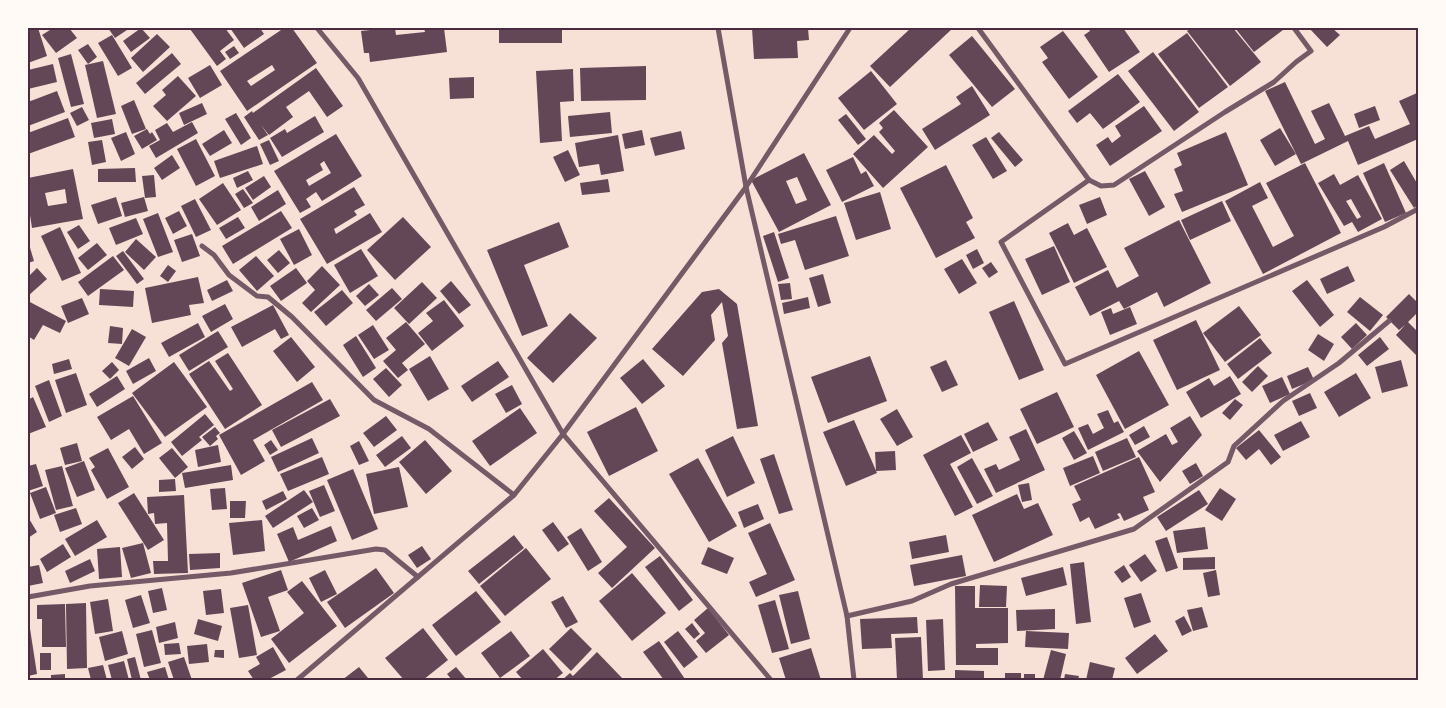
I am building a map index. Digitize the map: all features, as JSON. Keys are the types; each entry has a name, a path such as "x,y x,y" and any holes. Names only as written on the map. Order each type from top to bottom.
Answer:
{"street":[{"path":"317,28 358,78 563,434 771,680"},
{"path":"718,28 746,187 847,616 854,680"},
{"path":"297,680 514,495 563,434 746,187 850,28"},
{"path":"978,28 1089,180 1102,186 1114,184 1274,82 1311,51 1294,28"},
{"path":"1089,180 1001,242 1065,364 1384,227 1418,210"},
{"path":"202,246 214,255 229,275 257,296 268,296 292,317 374,400 430,430 514,495"},
{"path":"847,616 912,601 951,584 1134,529 1228,462 1234,446 1283,401 1339,363 1389,321"},
{"path":"28,597 90,586 231,573 376,549 385,550 418,577"}],"building":[{"path":"28,28 38,28 47,56 28,63"},
{"path":"53,28 69,28 77,38 56,53 42,35"},
{"path":"108,28 130,28 115,38"},
{"path":"141,28 150,38 131,52 123,41"},
{"path":"225,28 234,40 220,51 226,59 217,66 190,29"},
{"path":"230,28 260,28 264,34 244,48"},
{"path":"284,28 292,28 317,63 247,111 220,71","holes":["272,65 275,70 251,86 247,81"]},
{"path":"395,28 396,35 425,32 424,28 444,28 447,52 370,62 369,53 364,53 361,31"},
{"path":"499,28 562,28 562,43 499,43"},
{"path":"752,28 808,28 809,40 797,41 798,58 754,59"},
{"path":"911,28 953,28 890,87 870,66"},
{"path":"1088,28 1123,28 1140,52 1109,72 1084,35 1090,31"},
{"path":"1192,28 1233,28 1261,62 1230,86 1187,31"},
{"path":"1235,28 1281,28 1283,30 1254,52"},
{"path":"1309,28 1332,28 1340,35 1327,47"},
{"path":"1063,31 1098,77 1069,99 1042,62 1048,58 1040,47"},
{"path":"1187,33 1228,87 1199,108 1158,54"},
{"path":"157,34 170,47 143,72 131,58"},
{"path":"112,35 132,68 118,76 98,43"},
{"path":"972,36 1015,89 992,107 949,55"},
{"path":"88,44 97,57 88,64 78,50"},
{"path":"234,46 239,53 230,59 225,52"},
{"path":"1153,52 1199,112 1174,131 1128,71"},
{"path":"172,53 181,64 145,94 136,83"},
{"path":"71,54 84,104 71,107 58,58"},
{"path":"103,61 116,114 97,118 85,65"},
{"path":"53,64 57,82 28,89 28,70"},
{"path":"210,65 222,85 200,98 188,78"},
{"path":"646,66 646,100 581,101 580,68"},
{"path":"316,68 343,106 327,117 309,91 286,107 293,117 269,135 261,125 268,135 259,140 244,117 252,111 253,113"},
{"path":"573,69 574,101 560,102 562,141 540,143 536,71"},
{"path":"871,71 897,104 864,130 838,98"},
{"path":"1118,74 1140,102 1103,129 1090,113 1077,123 1068,111"},
{"path":"178,76 196,96 167,121 153,106 166,95 162,90"},
{"path":"474,77 474,98 450,99 449,78"},
{"path":"1285,82 1315,144 1325,139 1311,111 1329,103 1345,136 1369,126 1375,139 1410,124 1399,101 1417,93 1418,139 1358,165 1348,141 1301,164 1265,91"},
{"path":"972,86 990,115 935,150 922,129 961,104 956,97"},
{"path":"57,91 65,112 28,126 28,102"},
{"path":"134,100 146,129 132,134 121,106"},
{"path":"202,103 207,114 184,125 179,113"},
{"path":"1144,106 1162,131 1110,166 1096,145 1108,137 1112,143 1121,136 1115,126"},
{"path":"1375,106 1380,120 1359,128 1354,114"},
{"path":"82,107 89,120 77,126 70,113"},
{"path":"894,110 928,147 883,188 853,154 874,135 892,154 895,151 879,132 883,128 879,123"},
{"path":"610,112 612,133 570,137 568,116"},
{"path":"236,113 251,138 241,145 225,119"},
{"path":"846,114 866,139 858,145 838,120"},
{"path":"315,116 324,132 282,157 270,138 285,129 287,133"},
{"path":"68,118 75,137 28,154 28,133"},
{"path":"112,119 115,134 94,138 91,123"},
{"path":"192,122 198,133 156,158 149,146 160,140 155,130 167,123 173,132"},
{"path":"1280,128 1296,154 1275,166 1260,140"},
{"path":"147,129 150,134 152,132 157,140 142,149 134,136"},
{"path":"224,130 232,143 210,156 202,144"},
{"path":"642,130 645,145 625,149 622,134"},
{"path":"681,131 685,149 655,156 650,138"},
{"path":"126,132 135,154 121,161 111,138"},
{"path":"999,132 1023,160 1015,167 991,138"},
{"path":"1226,132 1248,185 1182,212 1174,194 1183,191 1174,169 1182,165 1177,153"},
{"path":"336,134 362,176 322,201 316,192 306,199 311,207 300,213 274,171","holes":["324,161 331,173 309,186 306,180 323,170 320,164"]},
{"path":"618,135 624,171 601,175 599,164 579,167 575,143"},
{"path":"986,137 1007,171 993,179 972,145"},
{"path":"196,139 215,176 196,186 177,149"},
{"path":"102,140 106,162 92,165 88,142"},
{"path":"269,140 279,161 270,165 260,144"},
{"path":"257,146 263,164 220,178 214,161"},
{"path":"568,150 580,175 565,182 553,157"},
{"path":"804,153 831,205 779,232 751,180","holes":["797,177 807,200 796,204 786,181"]},
{"path":"172,155 180,168 162,180 154,168"},
{"path":"853,157 861,174 866,171 874,186 842,202 826,170"},
{"path":"1404,161 1418,185 1418,205 1414,208 1390,170"},
{"path":"1305,163 1341,233 1263,274 1225,201 1260,182 1268,198 1252,206 1273,247 1294,236 1266,183"},
{"path":"1384,163 1406,213 1385,222 1363,173"},
{"path":"946,165 973,218 966,222 975,238 936,258 900,188"},
{"path":"135,168 136,182 98,182 98,169"},
{"path":"73,169 83,219 32,228 28,202 28,178","holes":["65,189 67,203 48,206 45,193"]},
{"path":"248,171 253,180 237,188 233,178"},
{"path":"1145,171 1165,207 1149,216 1129,179"},
{"path":"1334,174 1340,185 1358,175 1382,219 1358,232 1352,222 1344,226 1318,183","holes":["1351,199 1361,217 1357,219 1346,201"]},
{"path":"154,175 156,197 145,198 142,176"},
{"path":"264,176 271,187 253,200 245,188"},
{"path":"608,179 610,192 582,195 580,183"},
{"path":"223,183 241,210 217,225 199,199"},
{"path":"354,187 365,205 354,211 357,215 334,229 336,234 370,213 382,232 327,264 300,219"},
{"path":"243,189 253,203 244,208 235,194"},
{"path":"278,190 286,204 259,221 251,207"},
{"path":"880,192 891,229 856,240 844,203"},
{"path":"116,197 122,216 98,224 91,205"},
{"path":"144,197 148,211 125,217 121,203"},
{"path":"1100,197 1107,215 1087,224 1079,205"},
{"path":"195,199 211,230 196,237 181,206"},
{"path":"1222,201 1231,221 1190,240 1181,220"},
{"path":"179,211 187,226 173,234 165,218"},
{"path":"281,211 292,228 233,264 222,246"},
{"path":"158,213 173,252 158,257 143,219"},
{"path":"836,216 849,256 805,270 795,240 781,244 778,234"},
{"path":"238,217 245,228 226,239 219,228"},
{"path":"403,217 431,247 395,280 367,250"},
{"path":"136,218 143,234 116,245 109,228"},
{"path":"1179,220 1211,283 1164,307 1157,292 1124,309 1119,301 1090,316 1075,287 1108,270 1117,288 1139,276 1124,248"},
{"path":"559,222 569,247 524,265 548,326 522,336 487,250"},
{"path":"1068,223 1074,235 1087,228 1107,267 1074,283 1049,233"},
{"path":"79,225 90,241 78,249 67,232"},
{"path":"60,227 81,273 62,281 41,236"},
{"path":"299,229 312,255 294,265 280,239"},
{"path":"774,232 789,278 778,282 763,236"},
{"path":"192,234 200,256 182,262 174,240"},
{"path":"136,239 156,257 144,270 125,252"},
{"path":"28,241 34,261 28,263"},
{"path":"97,243 107,255 88,270 78,258"},
{"path":"1054,246 1070,282 1042,295 1025,259"},
{"path":"361,249 378,276 350,293 334,265"},
{"path":"977,249 984,263 973,269 966,255"},
{"path":"279,250 290,263 278,273 267,260"},
{"path":"123,251 144,279 137,284 116,256"},
{"path":"113,256 124,270 88,296 78,282"},
{"path":"256,256 274,276 257,291 239,270"},
{"path":"962,259 977,283 959,294 944,269"},
{"path":"991,262 998,272 989,278 982,268"},
{"path":"168,265 176,271 168,282 160,276"},
{"path":"322,266 340,285 311,312 302,303 315,290 307,281"},
{"path":"1348,266 1355,281 1327,294 1320,279"},
{"path":"37,268 47,279 28,296 28,277"},
{"path":"296,268 307,283 281,301 270,286"},
{"path":"823,274 831,303 818,307 809,278"},
{"path":"198,277 204,303 189,305 191,315 152,323 145,288"},
{"path":"227,280 233,291 212,301 207,290"},
{"path":"1307,280 1334,315 1320,327 1292,291"},
{"path":"451,281 471,305 459,314 440,291"},
{"path":"422,282 437,298 409,324 394,308"},
{"path":"790,283 792,299 781,300 778,284"},
{"path":"369,284 379,295 365,306 356,296"},
{"path":"392,288 402,299 376,321 366,310"},
{"path":"100,289 134,291 133,307 99,305"},
{"path":"719,289 737,304 758,426 737,429 722,343 728,336 722,302 711,315 715,340 683,376 652,349 702,292"},
{"path":"342,290 353,303 326,326 314,312"},
{"path":"1409,294 1418,303 1418,312 1408,322 1418,332 1418,357 1396,335 1405,325 1399,330 1386,317"},
{"path":"808,297 810,308 784,314 782,303"},
{"path":"1360,297 1383,315 1370,331 1347,312"},
{"path":"82,298 89,314 68,323 61,306"},
{"path":"444,300 464,326 432,351 418,333 433,321 426,313"},
{"path":"28,301 66,321 60,333 43,325 34,340 28,336"},
{"path":"1014,301 1044,370 1019,380 989,312"},
{"path":"225,304 233,319 211,332 202,316"},
{"path":"273,305 289,335 281,339 275,329 242,347 231,327"},
{"path":"1239,306 1261,335 1225,362 1203,333"},
{"path":"1130,307 1137,324 1110,335 1101,312 1111,308 1113,314"},
{"path":"570,313 597,338 553,383 527,358"},
{"path":"1196,320 1220,370 1177,390 1153,340"},
{"path":"406,322 425,344 402,363 408,370 398,378 383,361 396,350 386,338"},
{"path":"198,323 205,337 169,357 161,343"},
{"path":"1356,323 1367,335 1352,349 1341,337"},
{"path":"373,325 389,350 374,359 358,335"},
{"path":"110,326 123,328 122,344 108,343"},
{"path":"132,329 146,337 129,366 115,358"},
{"path":"218,331 228,347 189,371 179,355"},
{"path":"1318,334 1334,344 1324,361 1308,350"},
{"path":"356,336 376,368 363,377 343,345"},
{"path":"291,337 315,367 297,382 273,351"},
{"path":"1380,337 1389,349 1367,366 1358,355"},
{"path":"1260,338 1272,353 1238,379 1227,364"},
{"path":"1139,351 1169,405 1125,429 1096,375"},
{"path":"228,353 262,405 225,429 189,374 209,361 230,391 233,389 215,361"},
{"path":"430,356 449,389 428,401 409,369"},
{"path":"870,356 887,401 828,423 811,377"},
{"path":"149,358 156,371 133,384 126,371"},
{"path":"69,359 72,369 54,374 52,364"},
{"path":"643,359 665,386 642,404 620,378"},
{"path":"946,360 958,385 942,392 930,367"},
{"path":"1401,360 1408,386 1382,393 1375,367"},
{"path":"498,361 509,377 472,402 461,386"},
{"path":"112,362 119,370 110,379 102,371"},
{"path":"174,362 207,407 165,437 132,393"},
{"path":"1258,366 1268,376 1252,392 1242,382"},
{"path":"1308,367 1314,380 1292,389 1287,376"},
{"path":"386,368 402,385 389,397 373,379"},
{"path":"76,373 87,405 66,413 55,380"},
{"path":"1356,373 1371,398 1339,417 1324,392"},
{"path":"117,376 125,389 97,407 89,394"},
{"path":"1230,376 1241,394 1201,418 1186,392 1209,378 1214,386"},
{"path":"1282,377 1290,394 1270,403 1262,386"},
{"path":"49,380 62,416 49,422 35,386"},
{"path":"312,382 323,400 253,440 265,461 241,475 219,435"},
{"path":"512,385 522,404 506,413 495,394"},
{"path":"1057,392 1074,427 1037,444 1020,409"},
{"path":"1310,393 1317,408 1299,416 1292,401"},
{"path":"133,396 162,443 144,454 129,429 111,440 97,417"},
{"path":"33,397 46,427 28,434 28,400"},
{"path":"330,399 340,416 281,447 272,430"},
{"path":"1235,399 1243,405 1230,420 1222,413"},
{"path":"636,407 658,451 609,476 587,432"},
{"path":"520,408 537,433 490,466 472,441"},
{"path":"897,409 913,437 897,446 880,419"},
{"path":"1108,410 1114,423 1118,421 1124,432 1088,450 1078,428 1088,424 1093,434 1104,428 1097,414"},
{"path":"205,414 214,425 199,437 202,440 182,456 171,442"},
{"path":"386,416 397,430 374,447 363,433"},
{"path":"1190,416 1202,435 1160,482 1137,451 1166,434 1172,445 1178,442 1170,428"},
{"path":"854,420 877,473 846,486 823,432"},
{"path":"1301,421 1310,437 1283,451 1274,435"},
{"path":"988,422 998,440 973,452 964,434"},
{"path":"1144,426 1150,437 1135,445 1129,435"},
{"path":"215,427 220,433 216,436 218,439 210,446 202,437"},
{"path":"1026,429 1045,470 996,493 984,469 996,464 999,470 1020,460 1009,437"},
{"path":"1259,430 1281,457 1271,465 1259,449 1246,460 1236,448"},
{"path":"1074,431 1087,453 1074,460 1062,438"},
{"path":"961,435 971,453 950,464 973,507 955,516 923,455"},
{"path":"402,436 411,448 385,467 376,455"},
{"path":"733,436 755,483 727,497 705,450"},
{"path":"312,438 319,453 278,472 271,457"},
{"path":"1127,438 1136,457 1103,471 1095,452"},
{"path":"271,440 278,450 270,455 264,445"},
{"path":"425,440 452,471 426,494 399,462"},
{"path":"359,441 369,461 359,465 350,446"},
{"path":"77,443 82,461 65,465 60,448"},
{"path":"218,445 221,462 198,467 195,450"},
{"path":"135,447 144,459 132,469 122,457"},
{"path":"108,448 129,487 107,499 91,470 95,467 89,458"},
{"path":"172,448 188,467 175,478 159,458"},
{"path":"895,451 896,470 876,471 875,452"},
{"path":"774,454 793,510 779,514 760,459"},
{"path":"1093,456 1100,473 1070,486 1063,468"},
{"path":"322,457 329,474 288,491 280,474"},
{"path":"1139,457 1155,492 1143,497 1149,510 1124,521 1120,513 1117,514 1120,518 1095,529 1089,517 1080,522 1072,504 1081,500 1074,486"},
{"path":"698,458 737,526 709,542 669,474"},
{"path":"972,458 993,496 977,504 957,467"},
{"path":"84,461 95,490 77,497 65,468"},
{"path":"1196,463 1203,476 1190,484 1182,471"},
{"path":"36,464 43,486 28,491 28,466"},
{"path":"231,465 233,480 185,488 182,473"},
{"path":"62,466 73,506 56,510 45,470"},
{"path":"399,467 408,507 374,514 366,474"},
{"path":"353,469 378,529 352,540 327,480"},
{"path":"175,479 176,491 159,492 159,480"},
{"path":"1029,483 1032,500 1022,502 1018,485"},
{"path":"324,485 335,511 320,517 309,491"},
{"path":"46,487 56,513 40,519 30,493"},
{"path":"225,488 227,509 212,510 210,489"},
{"path":"1220,488 1236,499 1222,521 1205,510"},
{"path":"304,490 313,502 273,528 265,516"},
{"path":"1199,490 1208,504 1166,531 1157,517"},
{"path":"283,491 287,499 266,510 262,501"},
{"path":"134,493 164,540 148,550 118,503"},
{"path":"1017,494 1024,509 1038,503 1053,535 994,562 972,515"},
{"path":"184,495 188,573 154,574 153,561 168,561 167,523 155,524 154,513 148,514 147,497"},
{"path":"609,498 655,548 612,588 598,573 627,547 594,511"},
{"path":"230,501 246,501 245,518 230,518"},
{"path":"758,504 764,519 744,528 738,512"},
{"path":"76,508 82,524 60,532 54,515"},
{"path":"312,508 319,520 304,528 297,516"},
{"path":"28,517 37,532 28,538"},
{"path":"97,520 107,537 75,556 65,539"},
{"path":"262,520 265,551 233,555 229,523"},
{"path":"553,522 569,544 558,552 542,530"},
{"path":"770,523 795,580 756,597 749,582 767,574 748,533"},
{"path":"331,526 337,541 289,562 277,534 293,527 298,540"},
{"path":"1205,527 1208,549 1177,553 1173,531"},
{"path":"581,528 602,562 588,571 567,537"},
{"path":"514,535 524,548 479,584 468,571"},
{"path":"946,535 949,552 912,559 909,542"},
{"path":"1167,537 1178,568 1166,572 1155,541"},
{"path":"143,543 151,573 131,578 122,548"},
{"path":"63,544 71,557 47,572 40,559"},
{"path":"422,546 431,559 417,568 408,555"},
{"path":"120,547 122,577 99,579 97,549"},
{"path":"708,547 734,558 727,574 701,564"},
{"path":"526,548 551,579 505,616 480,586"},
{"path":"220,553 220,568 190,570 189,554"},
{"path":"1145,554 1157,571 1141,582 1129,565"},
{"path":"962,555 966,576 914,586 910,565"},
{"path":"660,556 693,600 679,611 645,567"},
{"path":"1215,557 1215,569 1183,570 1183,558"},
{"path":"90,559 95,571 70,583 65,571"},
{"path":"1084,562 1091,622 1076,624 1070,564"},
{"path":"39,565 43,583 28,586 28,567"},
{"path":"1124,565 1131,577 1122,583 1114,572"},
{"path":"1063,567 1067,585 1026,596 1021,578"},
{"path":"376,568 394,593 345,628 327,602"},
{"path":"281,570 288,590 268,597 280,631 261,637 242,583"},
{"path":"325,570 337,594 321,602 309,578"},
{"path":"1216,570 1220,595 1208,597 1203,573"},
{"path":"632,573 666,613 632,641 599,601"},
{"path":"302,581 337,626 289,663 271,639 304,613 287,592"},
{"path":"980,585 1007,586 1006,607 979,607"},
{"path":"955,586 975,586 975,608 1008,608 1008,643 976,644 976,648 998,648 998,665 956,665"},
{"path":"162,588 167,610 153,613 148,591"},
{"path":"221,589 224,613 206,615 203,591"},
{"path":"476,591 501,622 456,656 432,625"},
{"path":"798,591 810,639 791,644 779,595"},
{"path":"1141,593 1151,622 1134,628 1124,598"},
{"path":"141,595 150,623 133,628 125,600"},
{"path":"563,596 578,622 566,628 551,602"},
{"path":"108,599 113,631 95,634 90,602"},
{"path":"775,600 789,649 772,653 758,605"},
{"path":"86,603 87,668 67,669 66,604"},
{"path":"65,604 66,647 42,647 42,619 37,619 37,605"},
{"path":"248,605 257,655 239,658 230,608"},
{"path":"1202,607 1208,627 1193,631 1187,610"},
{"path":"708,608 729,635 706,653 696,641 705,633 694,620"},
{"path":"1055,609 1055,629 1017,631 1016,610"},
{"path":"1184,616 1192,631 1182,636 1175,621"},
{"path":"917,617 918,633 891,634 892,648 862,649 860,619"},
{"path":"198,619 222,626 218,641 194,634"},
{"path":"943,619 945,670 928,671 926,620"},
{"path":"28,622 37,674 28,676"},
{"path":"175,622 178,638 159,643 156,627"},
{"path":"692,623 700,634 694,639 685,629"},
{"path":"423,628 448,660 423,680 404,680 385,658"},
{"path":"571,628 592,649 571,671 549,649"},
{"path":"152,630 161,663 144,667 136,634"},
{"path":"122,631 128,654 105,661 99,637"},
{"path":"511,631 530,656 500,678 481,653"},
{"path":"678,631 698,657 684,668 664,642"},
{"path":"1026,631 1069,633 1068,649 1025,647"},
{"path":"1155,634 1168,651 1137,674 1125,658"},
{"path":"921,637 923,680 897,680 895,638"},
{"path":"659,641 685,679 664,680 643,652"},
{"path":"179,643 181,654 165,655 164,644"},
{"path":"207,644 209,662 189,664 187,646"},
{"path":"273,647 286,670 267,680 254,680 248,671 260,664 256,657"},
{"path":"811,648 821,680 786,680 779,658"},
{"path":"543,649 563,673 554,680 523,680 516,672"},
{"path":"215,650 224,650 224,658 214,657"},
{"path":"1051,650 1066,654 1060,680 1043,680"},
{"path":"597,652 622,678 619,680 562,680 570,673 573,676"},
{"path":"40,653 51,653 51,670 40,670"},
{"path":"135,657 141,680 132,680 127,659"},
{"path":"184,657 192,680 174,680 168,662"},
{"path":"124,661 129,680 112,680 108,665"},
{"path":"1090,662 1115,668 1112,680 1086,680"},
{"path":"103,665 107,680 91,680 88,668"},
{"path":"165,667 169,680 150,680 147,672"},
{"path":"359,667 368,678 365,680 342,680"},
{"path":"456,667 467,680 452,680 447,674"},
{"path":"955,670 984,671 984,680 955,680"},
{"path":"1005,673 1021,673 1021,680 1005,680"},
{"path":"65,674 65,680 51,680 51,675"},
{"path":"1024,674 1035,674 1035,680 1024,680"},
{"path":"1065,674 1079,676 1078,680 1064,680"},
{"path":"924,678 947,679 947,680 924,680"}]}
